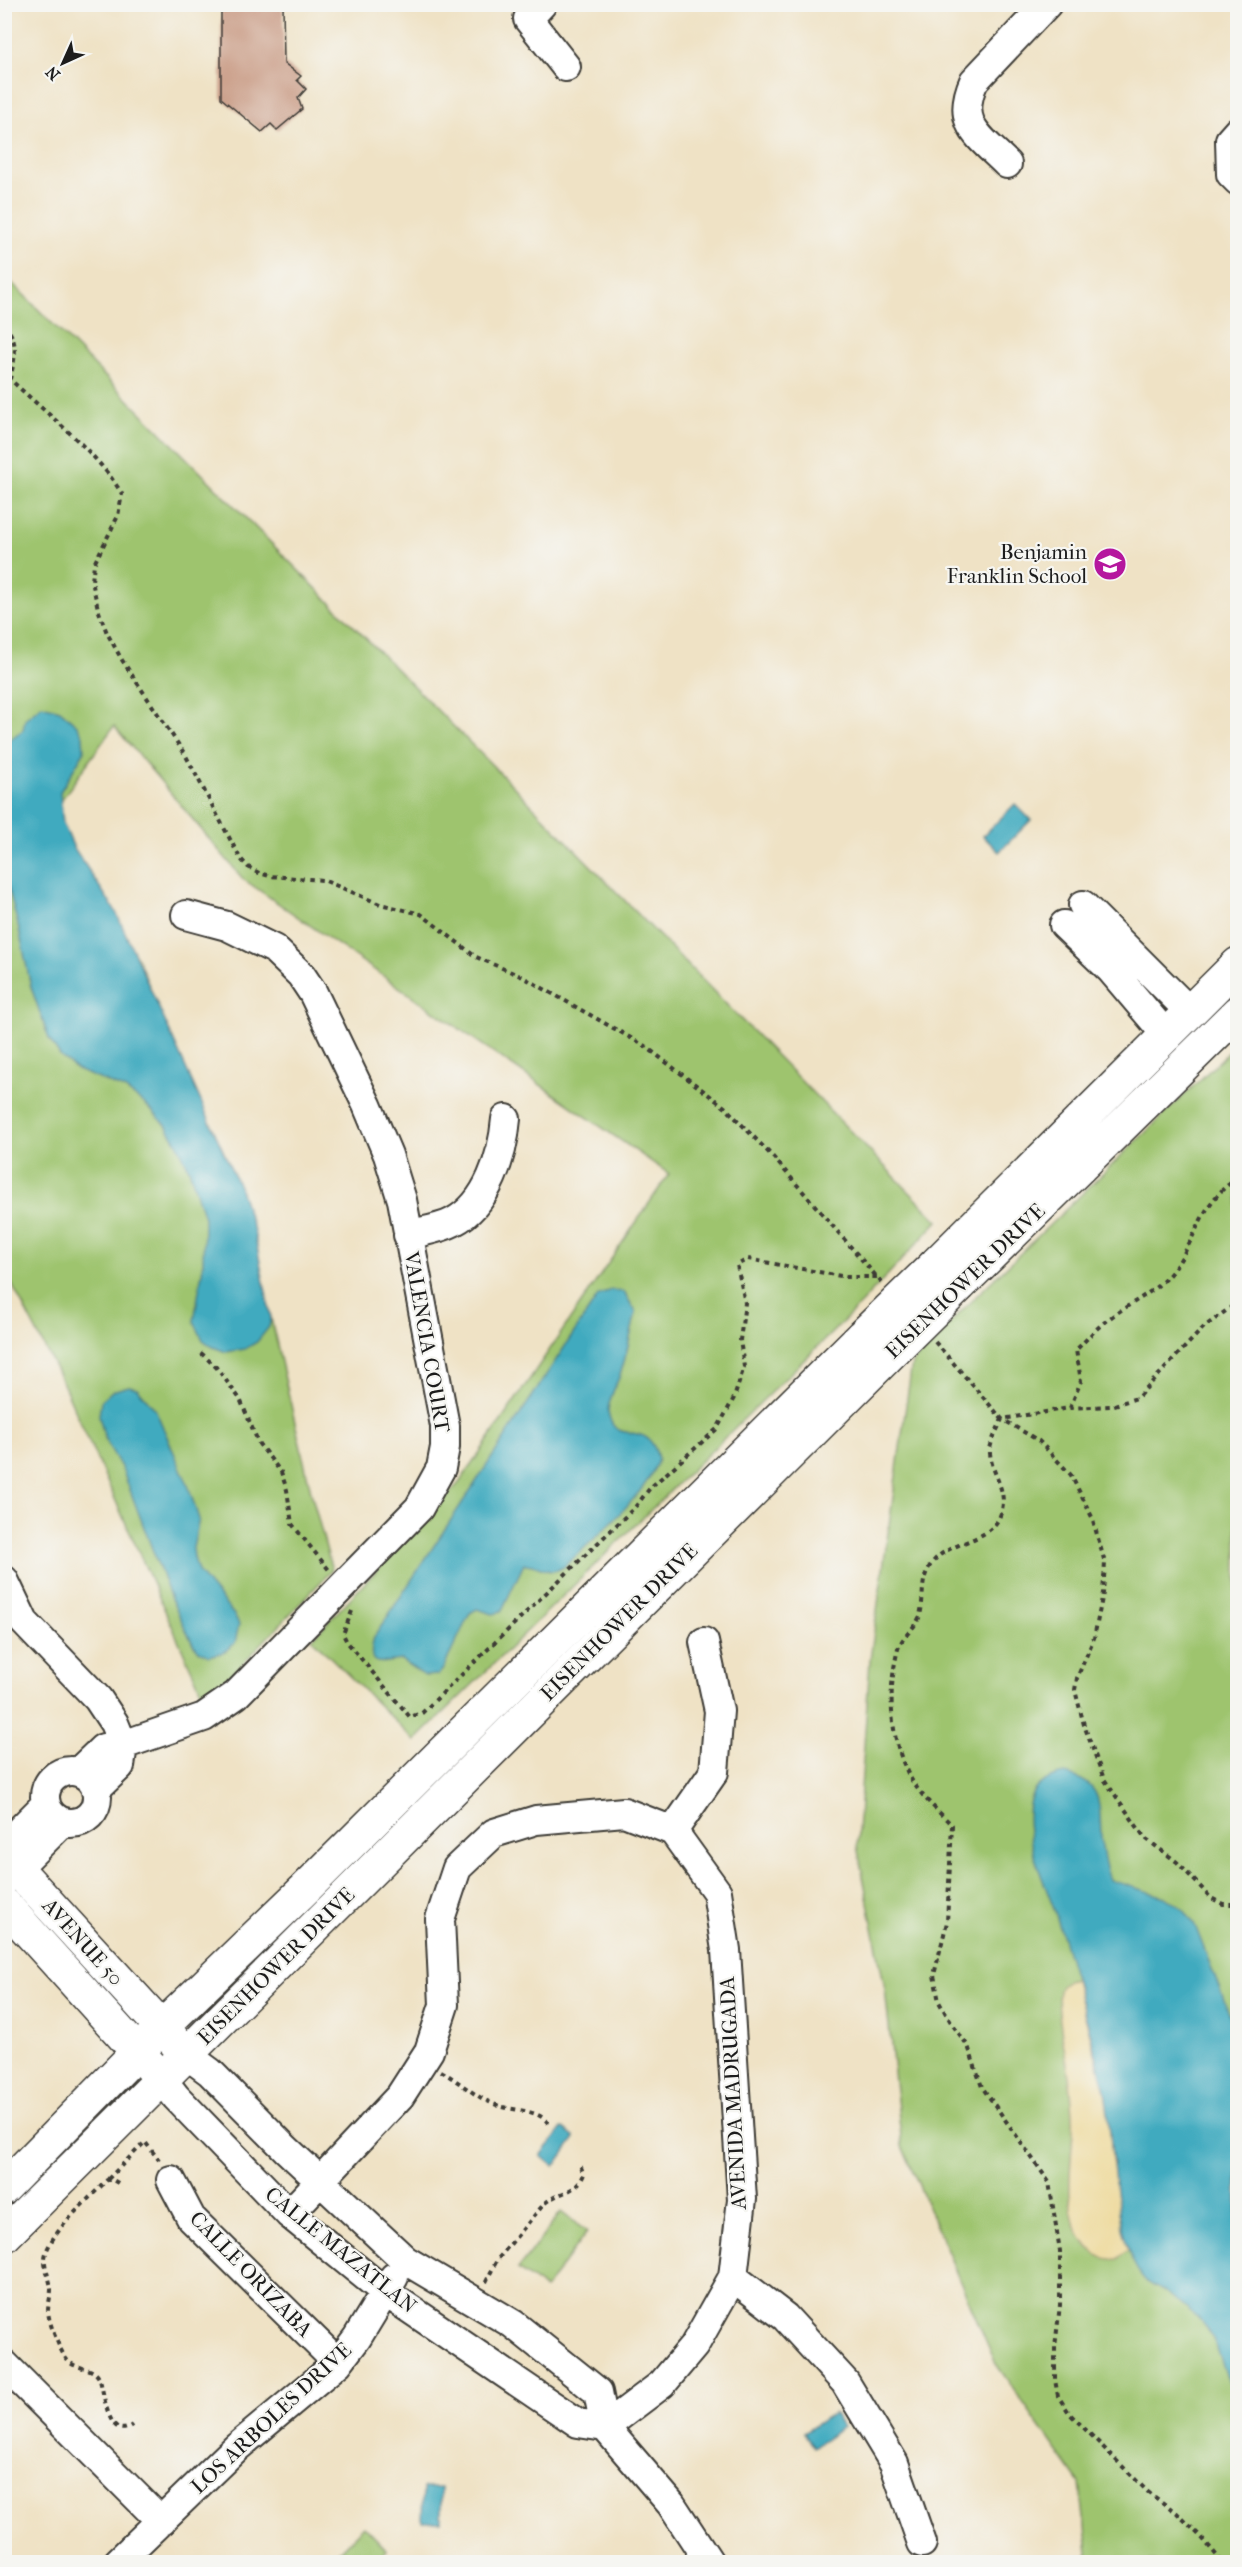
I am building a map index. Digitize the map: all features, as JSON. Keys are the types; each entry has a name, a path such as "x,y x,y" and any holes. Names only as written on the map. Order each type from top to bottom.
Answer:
{"main road":[{"name":"EISENHOWER DRIVE","path":"4,2188 162,2028 1238,964"},
{"path":"1122,1127 1132,1095 1193,1032 1190,1012"},
{"name":"EISENHOWER DRIVE","path":"4,2236 885,1359 1238,1012"},
{"name":"AVENUE 50","path":"8,1863 187,2055"},
{"name":"AVENUE 50","path":"4,1904 162,2079"}],"street":[{"path":"1007,164 971,128 966,113 968,95 974,81 1047,4"},
{"path":"535,12 566,67"},
{"path":"1238,131 1230,140 1231,174 1238,181"},
{"name":"VALENCIA COURT","path":"123,1745 178,1728 204,1717 236,1695 419,1508 441,1468 445,1447 445,1426 402,1200 388,1155 313,993 301,975 274,948 226,926 186,915"},
{"path":"1074,915 1120,961 1190,1012"},
{"path":"1120,961 1167,1036"},
{"path":"408,1235 452,1223 469,1211 497,1165 504,1143 506,1119"},
{"path":"4,1580 24,1622 98,1699 114,1723 123,1745 120,1766 87,1781"},
{"path":"289,2214 399,2096 429,2051 444,2005 440,1919 457,1868 495,1833 536,1820 624,1812 673,1831 714,1772 719,1711 704,1642"},
{"path":"66,1771 87,1781 96,1802 88,1816 81,1821 55,1813 47,1786 52,1779 66,1771"},
{"path":"8,1863 55,1813"},
{"name":"AVENIDA MADRUGADA","path":"605,2427 662,2384 694,2346 734,2277 742,2199 726,1950 717,1892 673,1831"},
{"path":"187,2055 210,2072 319,2181"},
{"name":"CALLE MAZATLAN","path":"162,2079 176,2097 289,2214 385,2292 578,2423 605,2427"},
{"name":"CALLE ORIZABA","path":"171,2180 191,2218 338,2363"},
{"name":"CALLE MAZATLAN","path":"319,2181 405,2260 513,2324 598,2392 605,2427 671,2504 709,2562"},
{"name":"LOS ARBOLES DRIVE","path":"118,2562 236,2448 338,2363 357,2338 405,2260"},
{"path":"734,2277 785,2317 845,2382 894,2463 922,2543"},
{"path":"4,2364 161,2521"}],"path":[{"path":"4,325 13,334 16,347 10,378 78,442 115,482 122,494 118,516 94,564 92,581 98,609 107,633 122,660 186,756 240,858 259,873 323,880 380,904 421,914 476,957 523,977 645,1046 726,1108 773,1157 885,1286"},
{"path":"1070,1408 1081,1381 1076,1350 1109,1318 1148,1294 1169,1275 1184,1254 1197,1224 1214,1197 1238,1178"},
{"path":"201,1353 216,1367 240,1399 259,1444 280,1472 287,1490 292,1524 330,1571 353,1594 355,1604 343,1634 346,1642 410,1717 422,1713 635,1507 651,1486 717,1429 734,1398 744,1367 740,1341 745,1303 737,1265 748,1259 846,1277 878,1277"},
{"path":"1002,1419 1070,1408 1111,1406 1137,1398 1204,1327 1238,1302"},
{"path":"932,1339 1002,1419 1039,1441 1071,1475 1095,1526 1105,1563 1103,1593 1094,1638 1077,1678 1075,1690 1084,1725 1104,1779 1145,1838 1177,1862 1211,1898 1223,1904 1238,1904"},
{"path":"1002,1419 989,1452 1005,1502 998,1521 979,1537 948,1550 933,1562 922,1581 920,1616 899,1646 891,1682 892,1721 906,1770 922,1794 952,1825 947,1922 934,1975 939,2002 968,2046 982,2087 1049,2182 1060,2251 1060,2304 1055,2347 1055,2380 1058,2396 1070,2414 1148,2492 1177,2513 1222,2562"},
{"path":"422,2062 458,2080 472,2093 487,2102 538,2114 548,2120 550,2126"},
{"path":"132,2425 122,2428 114,2423 108,2415 99,2378 92,2370 69,2363 60,2350 48,2313 51,2291 45,2266 46,2253 64,2226 145,2142 155,2153 171,2180"},
{"path":"474,2301 497,2260 544,2204 552,2196 574,2189 581,2183 585,2174 579,2163"},
{"path":"107,2180 118,2183"}],"green space":[{"path":"4,275 511,784 938,1221 852,1313 415,1741 312,1639 459,1483 669,1174 243,879 114,726 52,813 138,959 252,1236 312,1496 332,1570 206,1702 61,1379 5,1271"},
{"path":"1237,1044 1237,2562 1089,2562 1080,2483 996,2364 902,2146 885,1989 857,1846 870,1660 912,1363 968,1304"},
{"path":"561,2212 587,2232 545,2289 518,2269"},
{"path":"364,2526 387,2550 375,2562 328,2562"}],"sand":[{"path":"1075,1980 1109,2110 1112,2158 1128,2250 1117,2259 1104,2258 1092,2251 1082,2239 1075,2225 1071,2209 1073,2115 1058,1996 1063,1984"}],"water":[{"path":"42,705 60,710 77,725 83,736 84,752 60,792 63,823 74,848 115,910 239,1186 254,1231 271,1318 269,1327 257,1342 245,1349 226,1352 213,1347 203,1340 194,1321 203,1266 204,1218 189,1169 177,1143 166,1125 145,1104 124,1089 77,1070 60,1056 49,1039 31,987 5,875 4,743 23,730 25,719"},
{"path":"1015,804 1031,820 999,852 983,836"},
{"path":"611,1290 624,1292 636,1312 629,1344 608,1410 614,1427 641,1435 648,1439 654,1447 658,1459 643,1487 618,1516 565,1566 549,1571 524,1564 501,1612 493,1614 477,1609 470,1613 438,1675 425,1676 401,1660 381,1663 373,1660 374,1637 598,1296"},
{"path":"129,1386 137,1388 155,1409 188,1485 199,1519 193,1548 198,1572 235,1616 239,1624 235,1643 225,1652 209,1656 199,1651 193,1644 171,1599 122,1469 105,1439 99,1416 101,1401 112,1391"},
{"path":"1065,1774 1086,1783 1093,1789 1096,1796 1099,1804 1103,1852 1110,1880 1165,1897 1184,1910 1195,1925 1237,2034 1237,2398 1206,2327 1182,2304 1145,2280 1134,2264 1126,2242 1116,2188 1104,2086 1070,1960 1036,1860 1029,1829 1030,1799 1035,1789 1054,1777"},
{"path":"562,2128 575,2138 554,2167 541,2156"},
{"path":"833,2413 843,2427 814,2447 804,2433"},
{"path":"423,2488 441,2488 441,2522 422,2522"}],"building":[{"path":"221,4 283,4 284,63 301,76 297,80 306,89 298,98 302,109 277,130 271,124 262,132 221,98"}],"place":[{"name":"Benjamin Franklin School","path":"1110,564"}]}
